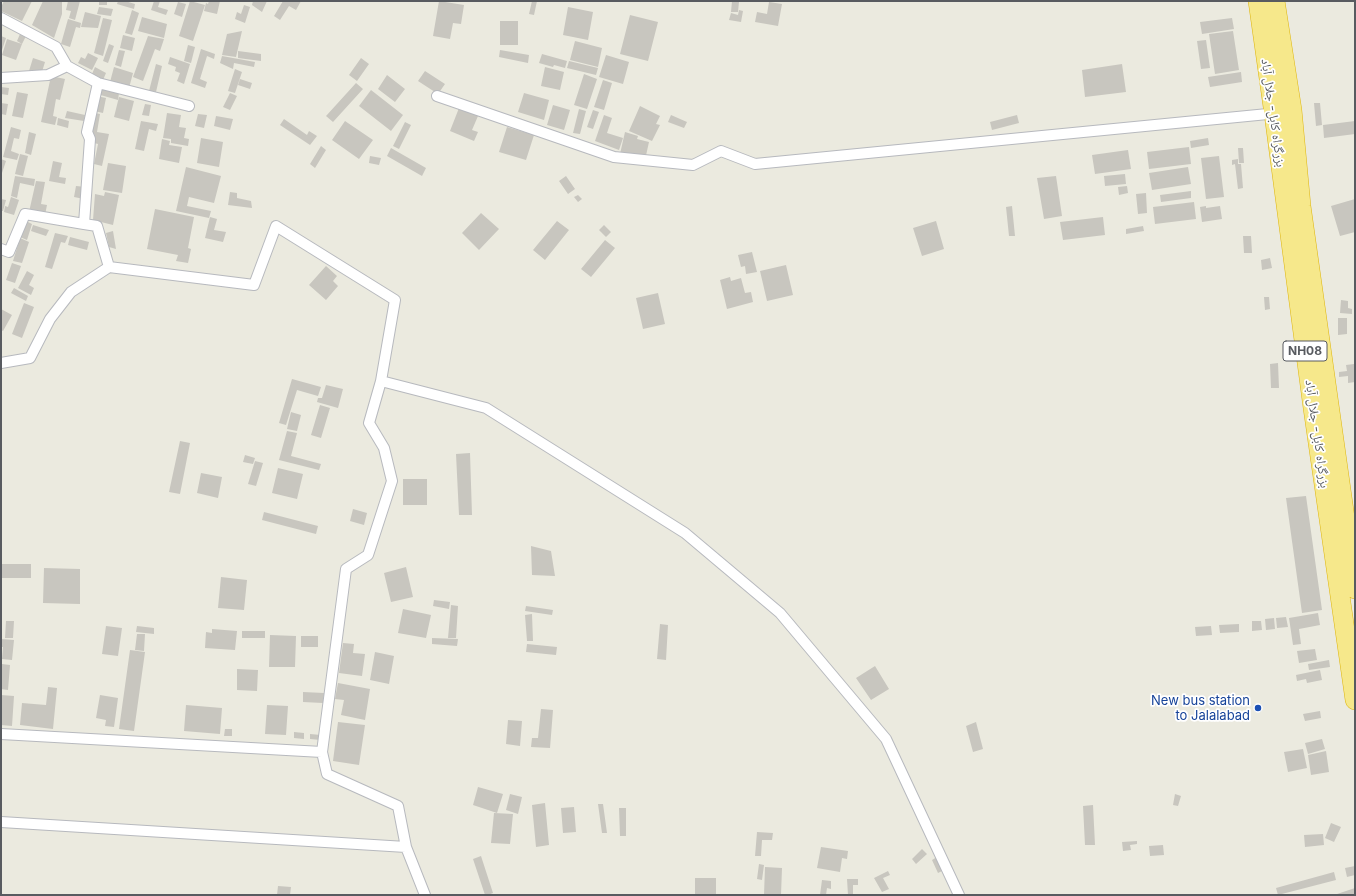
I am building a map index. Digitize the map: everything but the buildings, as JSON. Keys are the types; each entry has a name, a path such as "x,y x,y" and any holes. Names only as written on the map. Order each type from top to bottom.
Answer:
{"highway":[{"name":"بزرگراه کابل- جلال آباد","path":"1258,1 1283,112"},
{"name":"بزرگراه کابل- جلال آباد","path":"1276,1 1283,112 1321,406 1355,700"},
{"name":"بزرگراه کابل- جلال آباد","path":"1321,406 1355,589"}],"street":[{"path":"1,18 56,47 67,66 98,83 189,106"},
{"path":"1,78 48,75 67,66"},
{"path":"84,224 90,139 87,132 98,83"},
{"path":"437,96 614,157 692,165 721,151 756,164 1283,112"},
{"path":"1,249 9,252 25,214 97,226 108,267"},
{"path":"1,363 30,358 50,319 71,292 108,267 254,285 276,226 395,300 381,381 369,423 384,448 392,481 368,555 346,569 322,752 327,774 398,806 406,847 425,895"},
{"path":"381,381 486,408 686,533 780,613 886,739 959,895"},
{"path":"1,734 322,752"},
{"path":"1,822 406,847"}],"place":[{"name":"New bus station to Jalalabad","path":"1258,708"}]}
